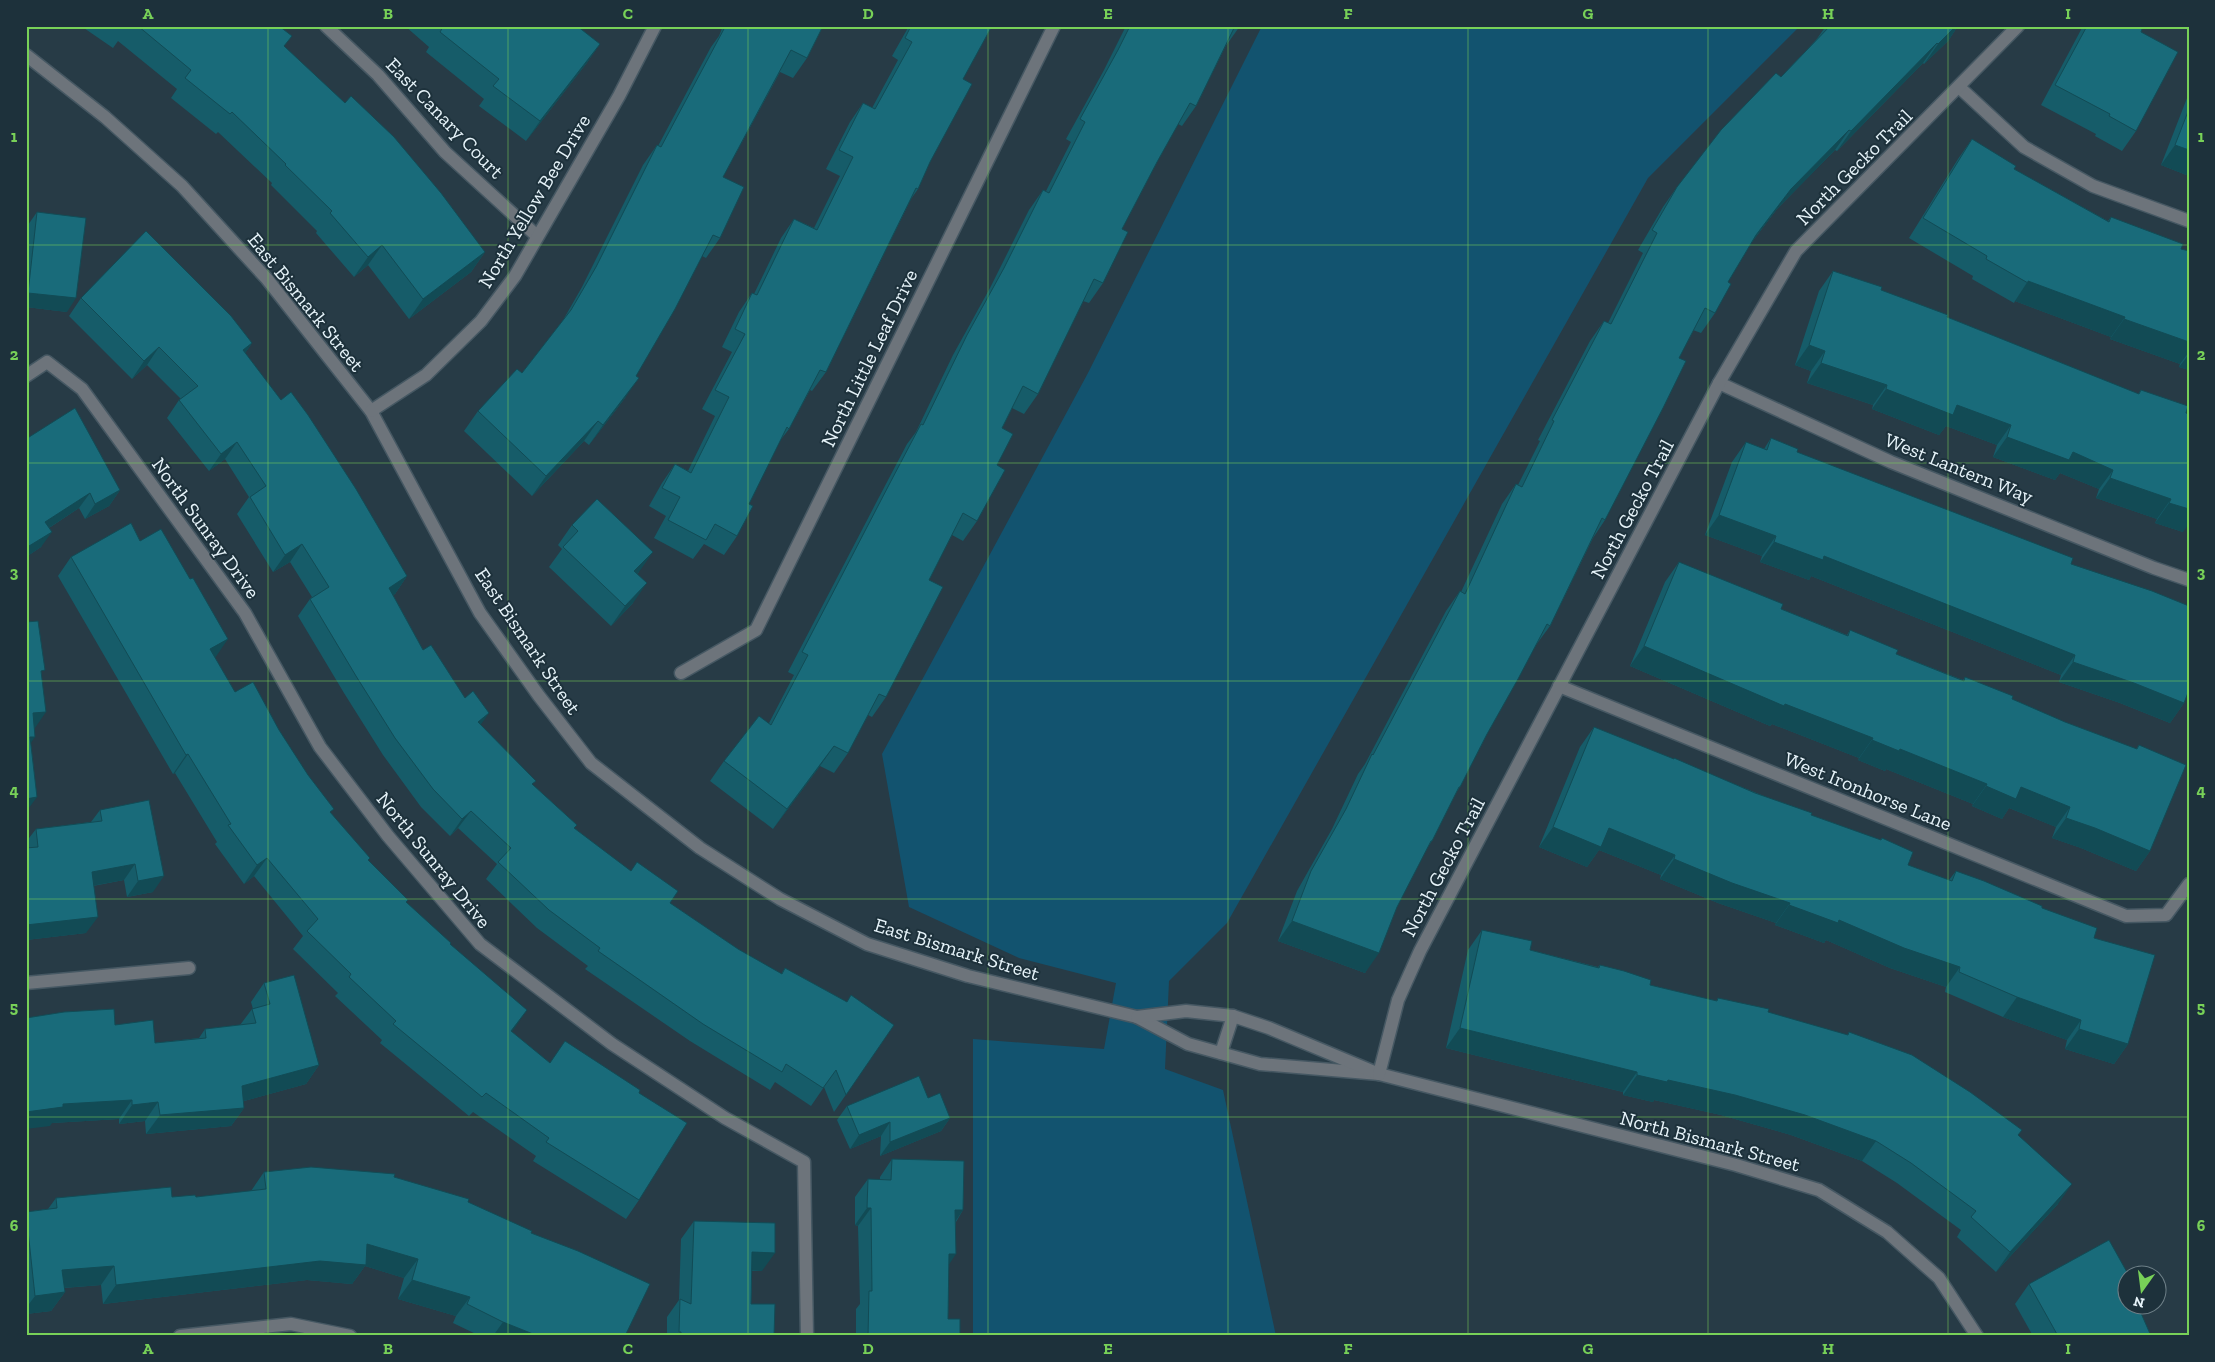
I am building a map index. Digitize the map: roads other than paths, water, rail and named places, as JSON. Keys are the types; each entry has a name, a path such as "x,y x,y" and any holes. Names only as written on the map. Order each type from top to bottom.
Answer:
{"street":[{"name":"East Canary Court","path":"326,26 378,75 446,152 537,236"},
{"name":"North Yellow Bee Drive","path":"371,411 426,375 481,320 515,276 619,96 655,26"},
{"name":"North Gecko Trail","path":"1379,1074 1398,1000 1420,951 1719,383 1796,252 2018,26"},
{"name":"North Little Leaf Drive","path":"681,673 756,630 1053,27"},
{"name":"East Bismark Street","path":"26,55 105,117 182,186 267,279 371,411 480,613 539,696 591,763 700,848 780,899 867,944 968,976 1137,1017 1188,1044 1260,1064 1379,1074"},
{"path":"1959,87 2024,147 2093,186 2189,221"},
{"name":"North Sunray Drive","path":"26,376 47,362 82,389 245,613 320,747 388,836 480,944 612,1044 725,1118 804,1162 807,1336"},
{"name":"West Lantern Way","path":"1719,383 1891,462 2154,568 2189,580"},
{"name":"West Ironhorse Lane","path":"1559,686 2126,916 2166,915 2189,884"},
{"path":"26,983 189,968"},
{"name":"East Bismark Street","path":"1137,1017 1186,1011 1234,1016 1269,1028 1379,1074"},
{"path":"1221,1053 1234,1016"},
{"name":"North Bismark Street","path":"1379,1074 1736,1165 1818,1190 1887,1232 1939,1278 1977,1336"},
{"path":"180,1336 291,1324 350,1336"}]}
